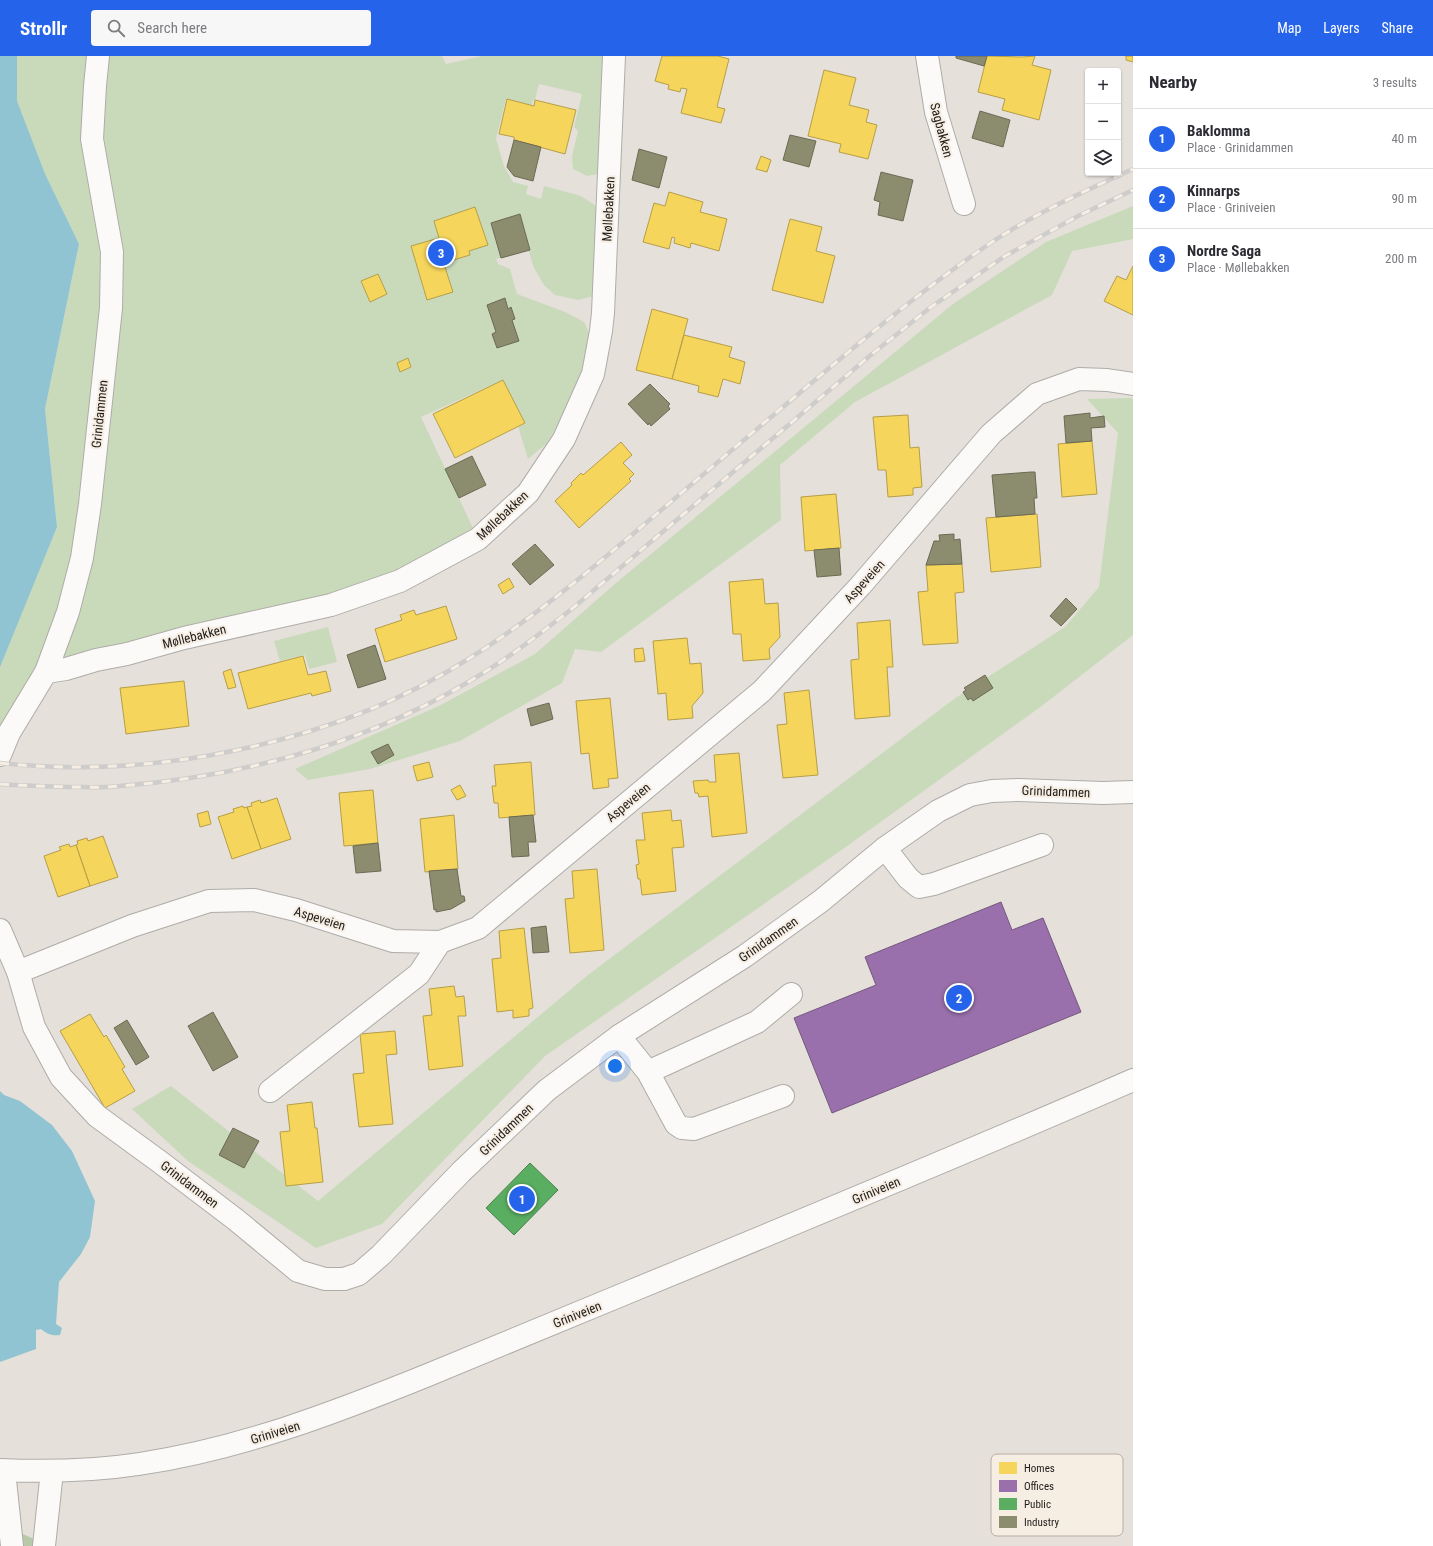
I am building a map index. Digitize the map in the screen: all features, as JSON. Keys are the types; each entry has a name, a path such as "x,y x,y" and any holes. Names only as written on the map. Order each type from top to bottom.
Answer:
{"street":[{"name":"Grinidammen","path":"0,755 9,733 46,672 68,612 82,558 90,504 110,308 112,252 92,140 98,56"},
{"name":"Møllebakken","path":"46,672 66,669 184,638 331,605 400,581 478,539 528,493 564,439 593,374 603,313 614,56"},
{"name":"Sagbakken","path":"927,56 936,112 964,204"},
{"name":"Aspeveien","path":"18,972 132,926 209,901 254,900 296,910 393,941 440,942 478,928 762,691 862,585 991,434 1037,394 1079,379 1107,380 1133,384"},
{"name":"Grinidammen","path":"0,930 18,972 34,1026 61,1077 97,1116 235,1219 298,1271 326,1279 344,1279 359,1274 380,1255 461,1172 547,1090 619,1036 745,956 821,902 885,848 938,811 970,795 992,791 1018,790 1103,793 1133,792"},
{"path":"885,848 908,878 919,887 934,884 1042,845"},
{"path":"270,1091 419,974 440,942"},
{"path":"648,1072 757,1022 791,994"},
{"path":"619,1036 648,1072 676,1124 682,1128 694,1129 783,1096"},
{"name":"Griniveien","path":"2,1470 52,1471 93,1469 141,1464 259,1438 311,1421 360,1403 470,1358 1013,1133 1133,1080"},
{"path":"2,1470 12,1546"},
{"path":"44,1546 52,1471"}],"green space":[{"path":"16,56 442,56 446,64 482,56 604,56 600,106 598,174 587,176 573,169 572,156 578,131 574,127 582,94 539,84 535,100 533,100 531,106 506,99 496,139 504,166 513,182 528,186 526,194 541,199 544,186 581,196 599,208 593,296 578,300 555,295 544,285 534,268 528,249 496,259 498,264 510,269 517,294 565,312 584,322 590,335 588,359 563,417 546,444 528,459 518,426 498,382 421,417 478,539 400,581 66,669 0,734 0,664 57,527 45,409 79,244 31,146 17,101"},
{"path":"1133,206 1133,239 1072,251 1052,295 855,402 780,465 781,520 601,652 575,649 562,683 460,741 370,769 308,780 295,769 439,706 535,654 616,583 953,304 1046,242"},
{"path":"1087,399 1133,399 1133,635 1043,705 843,849 545,1056 382,1224 316,1248 188,1161 132,1109 171,1086 318,1201 588,975 954,699 1065,627 1099,587 1118,433"},
{"path":"328,627 337,662 309,669 305,655 280,661 274,641"},
{"path":"0,1524 50,1546 0,1546"}],"water":[{"path":"0,56 17,56 17,101 45,174 79,244 45,409 57,527 0,667"},
{"path":"0,1091 4,1095 20,1101 52,1125 72,1151 95,1201 90,1237 81,1254 59,1282 56,1324 62,1328 60,1335 49,1334 41,1329 36,1330 36,1349 0,1362"}],"building: Homes":[{"path":"662,56 718,56 729,59 717,107 725,109 721,123 681,113 687,89 681,88 680,92 668,89 669,85 655,81"},
{"path":"987,56 1035,56 1032,65 1051,70 1039,120 1002,110 1005,99 978,92"},
{"path":"1126,56 1133,56 1133,62 1126,60"},
{"path":"824,70 856,78 849,105 869,110 866,122 877,125 868,159 839,152 841,144 808,136"},
{"path":"507,99 534,106 535,100 576,110 565,154 514,140 514,137 499,134"},
{"path":"761,156 771,160 767,172 756,169"},
{"path":"669,192 703,202 700,212 727,219 719,251 691,243 690,248 674,243 675,238 672,237 669,249 643,242 654,203 665,206"},
{"path":"475,207 488,245 469,251 470,255 447,262 446,257 442,258 453,292 427,300 411,246 439,238 434,221"},
{"path":"790,219 822,227 816,251 835,256 823,303 772,290"},
{"path":"1133,266 1133,315 1104,301 1117,276 1126,280"},
{"path":"378,274 387,294 370,302 361,281"},
{"path":"652,309 688,319 672,379 636,370"},
{"path":"684,335 732,347 729,357 745,362 740,384 723,379 718,397 698,392 699,386 672,379"},
{"path":"408,358 411,367 400,372 397,363"},
{"path":"503,380 525,423 455,458 433,414"},
{"path":"908,415 910,448 919,447 922,487 913,488 913,495 888,497 886,470 878,470 873,417"},
{"path":"1092,441 1097,494 1062,497 1058,444"},
{"path":"621,442 632,455 623,463 634,474 629,479 631,481 579,528 555,501 572,485 571,483 581,473 583,475"},
{"path":"836,494 841,548 805,551 801,497"},
{"path":"1037,514 1041,567 991,572 986,518"},
{"path":"962,564 964,592 955,593 958,643 923,645 918,592 928,591 926,565"},
{"path":"509,578 514,587 503,594 498,585"},
{"path":"763,579 765,604 778,603 780,637 769,649 770,659 743,661 741,634 733,634 729,582"},
{"path":"446,606 457,639 385,662 375,629 402,620 400,615 414,610 416,615"},
{"path":"890,620 893,667 887,667 890,716 855,719 851,660 859,659 857,623"},
{"path":"687,638 690,664 701,663 703,693 692,706 693,718 668,720 666,693 658,694 653,641"},
{"path":"643,648 645,661 635,662 634,649"},
{"path":"303,656 308,675 326,671 331,691 312,696 311,693 248,709 238,673"},
{"path":"231,669 236,687 228,689 223,672"},
{"path":"184,681 189,726 126,734 120,688"},
{"path":"809,690 818,775 783,778 777,725 787,724 784,693"},
{"path":"610,698 618,778 608,779 609,787 593,789 589,753 581,754 576,701"},
{"path":"739,753 747,833 712,837 708,796 699,797 698,793 695,793 693,781 708,780 709,782 716,782 714,755"},
{"path":"429,762 433,777 417,781 413,766"},
{"path":"531,762 535,815 499,818 498,803 494,803 492,786 496,786 494,765"},
{"path":"460,785 466,796 457,800 451,790"},
{"path":"373,790 378,843 344,846 339,793"},
{"path":"277,798 291,839 261,849 247,807 252,806 251,803 260,800 261,803"},
{"path":"243,806 244,808 247,807 261,849 232,859 218,817 234,812 233,809"},
{"path":"671,810 672,821 681,820 684,847 672,848 676,891 642,895 636,865 639,864 636,840 645,840 642,813"},
{"path":"208,811 211,824 200,827 197,814"},
{"path":"454,815 458,869 425,872 420,819"},
{"path":"103,836 118,877 90,886 76,845 78,844 77,841 87,838 88,841"},
{"path":"69,844 70,847 76,845 90,886 58,897 44,856 61,850 59,847"},
{"path":"597,869 604,950 570,953 565,899 574,898 572,871"},
{"path":"524,928 533,1008 529,1009 529,1016 513,1018 513,1010 497,1012 492,959 501,958 499,931"},
{"path":"454,986 456,997 464,996 466,1016 458,1016 463,1066 429,1070 423,1016 432,1015 429,989"},
{"path":"90,1014 104,1037 106,1035 125,1067 122,1069 135,1091 105,1108 60,1031"},
{"path":"395,1031 397,1054 386,1055 393,1124 359,1127 353,1074 364,1073 360,1034"},
{"path":"312,1102 315,1128 317,1128 323,1182 286,1186 280,1132 290,1131 287,1105"}],"building: Offices":[{"path":"1001,902 1012,930 1043,918 1081,1012 832,1113 794,1018 876,985 865,957"}],"building: Public":[{"path":"530,1163 558,1190 514,1235 486,1208"}],"building: Industry":[{"path":"956,56 987,56 984,66 956,58"},
{"path":"980,111 1010,120 1003,147 972,138"},
{"path":"790,135 816,141 809,167 783,160"},
{"path":"514,140 541,147 533,181 514,176 507,167"},
{"path":"639,149 667,157 659,188 632,180"},
{"path":"881,172 913,180 903,221 878,215 880,202 874,200"},
{"path":"520,214 530,250 501,258 491,223"},
{"path":"505,298 508,309 511,307 515,319 512,320 519,341 497,348 492,334 496,332 487,305"},
{"path":"650,384 670,404 668,406 670,409 651,426 649,423 648,425 628,404"},
{"path":"1090,413 1090,418 1104,416 1105,427 1091,428 1092,441 1066,443 1064,416"},
{"path":"472,456 486,485 459,498 445,469"},
{"path":"1035,472 1037,498 1034,498 1035,514 996,517 992,475"},
{"path":"954,534 954,540 960,539 962,564 926,565 934,541 940,541 939,535"},
{"path":"535,544 554,565 530,585 512,564"},
{"path":"839,548 841,575 817,577 814,550"},
{"path":"1066,598 1077,609 1061,626 1050,616"},
{"path":"375,645 386,679 358,688 347,655"},
{"path":"985,675 993,688 973,701 971,698 968,700 963,692 966,690 964,688"},
{"path":"549,703 553,719 531,726 527,709"},
{"path":"388,744 394,755 378,764 371,752"},
{"path":"533,815 536,842 528,842 529,856 512,857 509,817"},
{"path":"378,843 381,871 356,873 353,846"},
{"path":"457,869 461,896 464,896 465,901 451,909 436,912 436,909 434,910 429,871"},
{"path":"546,926 549,952 533,953 531,928"},
{"path":"213,1012 238,1057 213,1071 188,1026"},
{"path":"127,1020 149,1057 136,1065 114,1028"},
{"path":"233,1128 259,1141 244,1168 219,1155"}],"railway":[{"path":"0,763 59,767 120,766 182,760 243,749 304,733 362,713 418,688 470,658 541,609 609,554 858,344 924,291 969,258 1009,231 1043,212 1133,169"},
{"path":"0,784 26,786 107,787 169,781 217,774 265,763 358,735 446,695 510,655 573,608 872,354 931,307 1005,256 1080,215 1133,190"}],"place":[{"name":"Nordre Saga","path":"441,253"},
{"name":"Kinnarps","path":"959,998"},
{"name":"Baklomma","path":"522,1199"}]}
